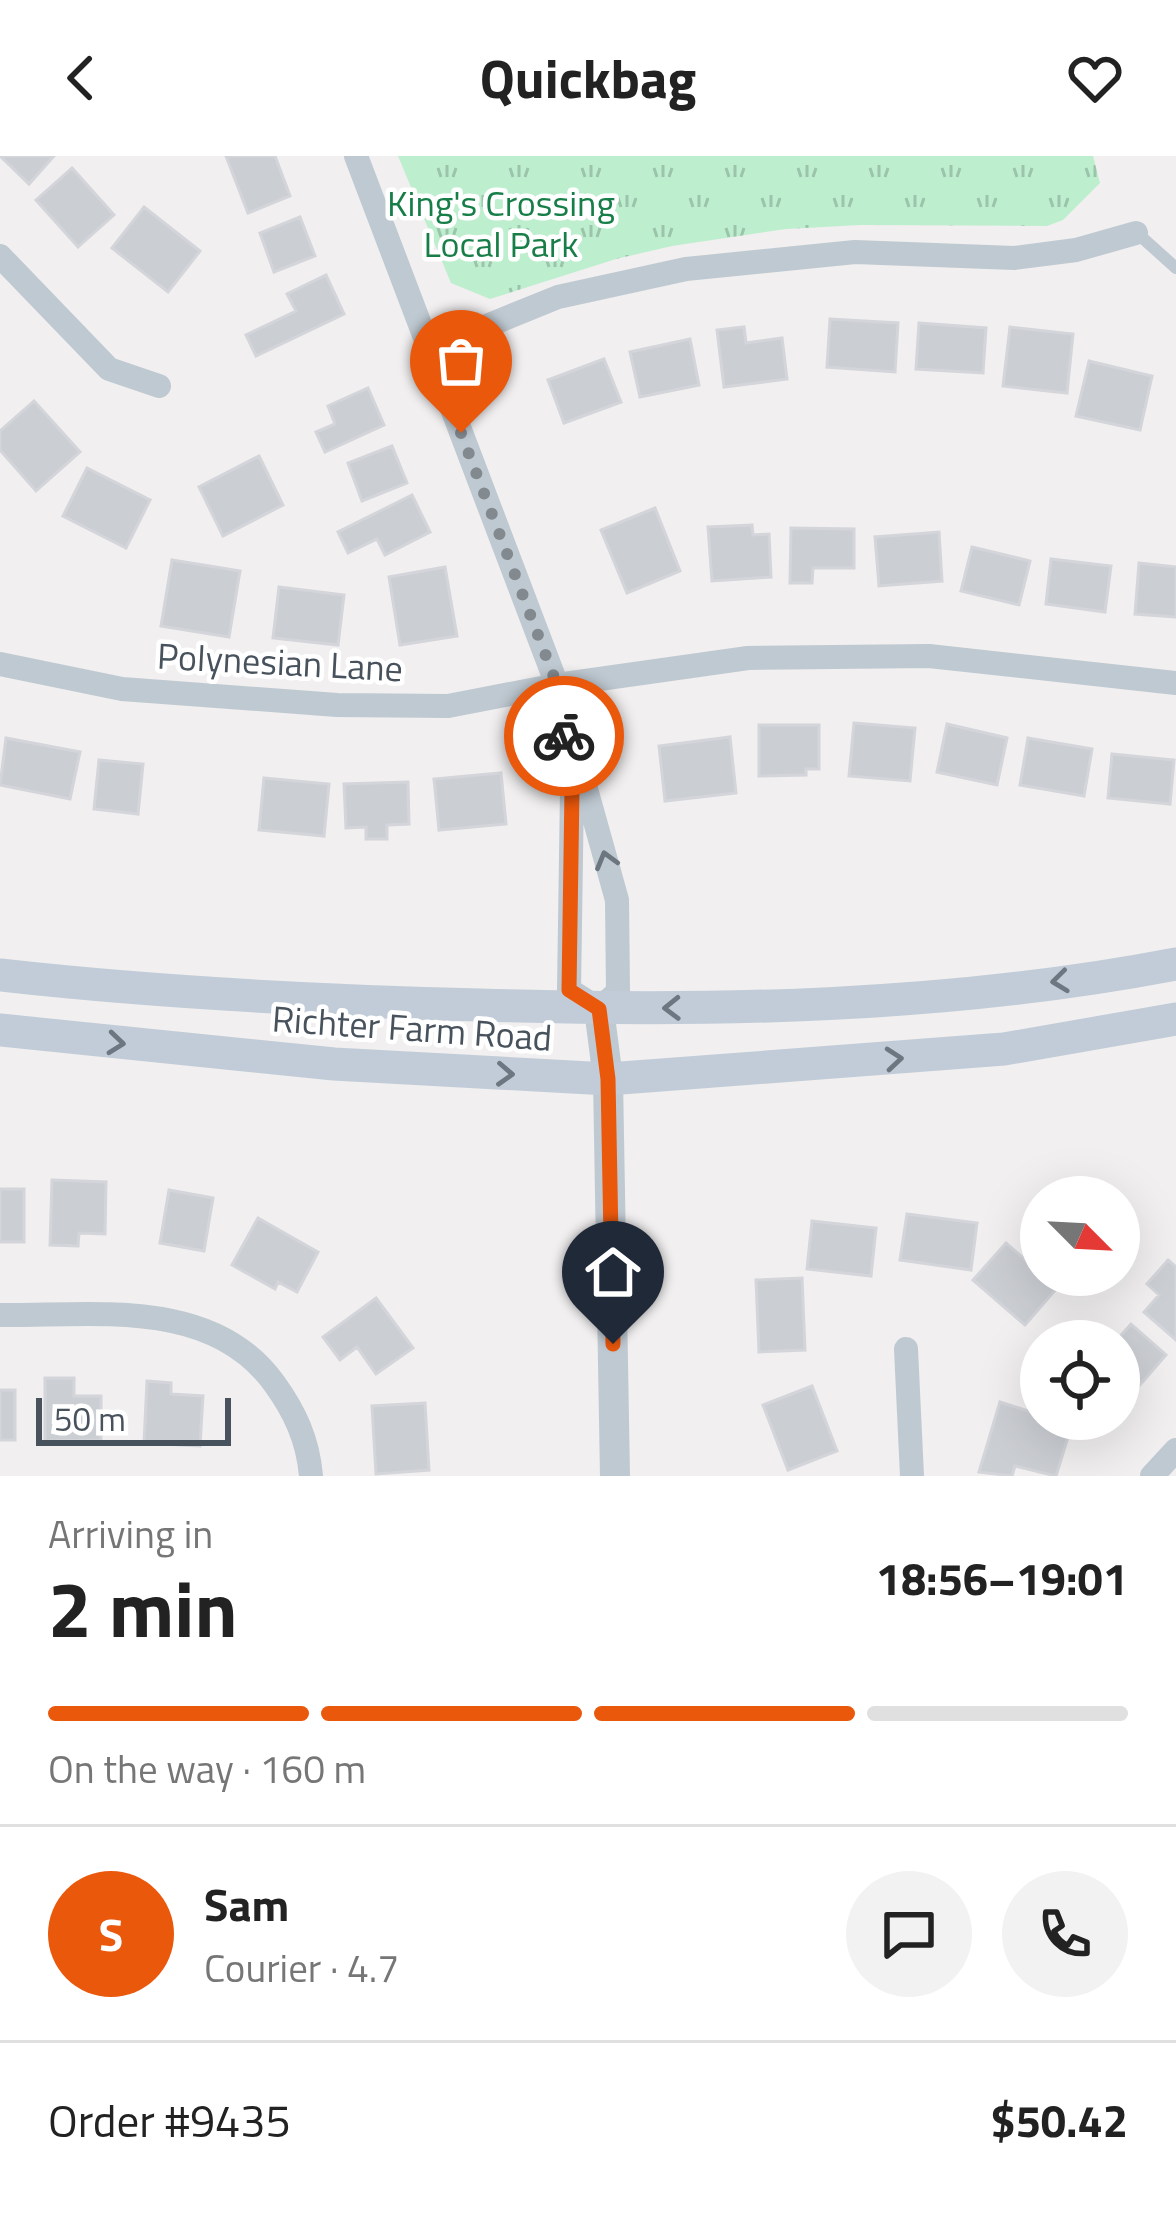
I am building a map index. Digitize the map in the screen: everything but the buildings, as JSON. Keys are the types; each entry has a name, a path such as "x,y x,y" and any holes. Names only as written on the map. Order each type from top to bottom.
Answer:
{"main road":[{"name":"Richter Farm Road","path":"0,975 138,991 599,1009 848,1005 1176,964"},
{"name":"Richter Farm Road","path":"0,1030 334,1064 608,1079 1004,1049 1176,1018"}],"street":[{"path":"356,156 557,685 617,900 618,992 599,1009"},
{"path":"430,350 558,297 686,269 855,252 1014,258 1076,250 1136,232"},
{"path":"0,256 109,370 159,386"},
{"name":"Polynesian Lane","path":"0,664 122,689 337,705 448,706 748,658 929,656 1176,683"},
{"path":"557,685 572,789 569,990 599,1009"},
{"path":"599,1009 608,1079 615,1476"},
{"path":"0,1315 182,1320 237,1343 293,1408 309,1452 311,1476"},
{"path":"907,1349 912,1476"},
{"path":"1152,1476 1176,1450"}],"lane":[{"path":"1136,232 1176,268"}],"green space":[{"name":"King's Crossing Local Park","path":"398,156 1093,156 1100,183 1063,220 1047,226 786,229 616,259 490,299 451,283"}],"way so far":[{"path":"461,433 557,685 564,736"}],"route":[{"path":"564,736 572,789 569,990 599,1009 608,1079 613,1344"}]}
